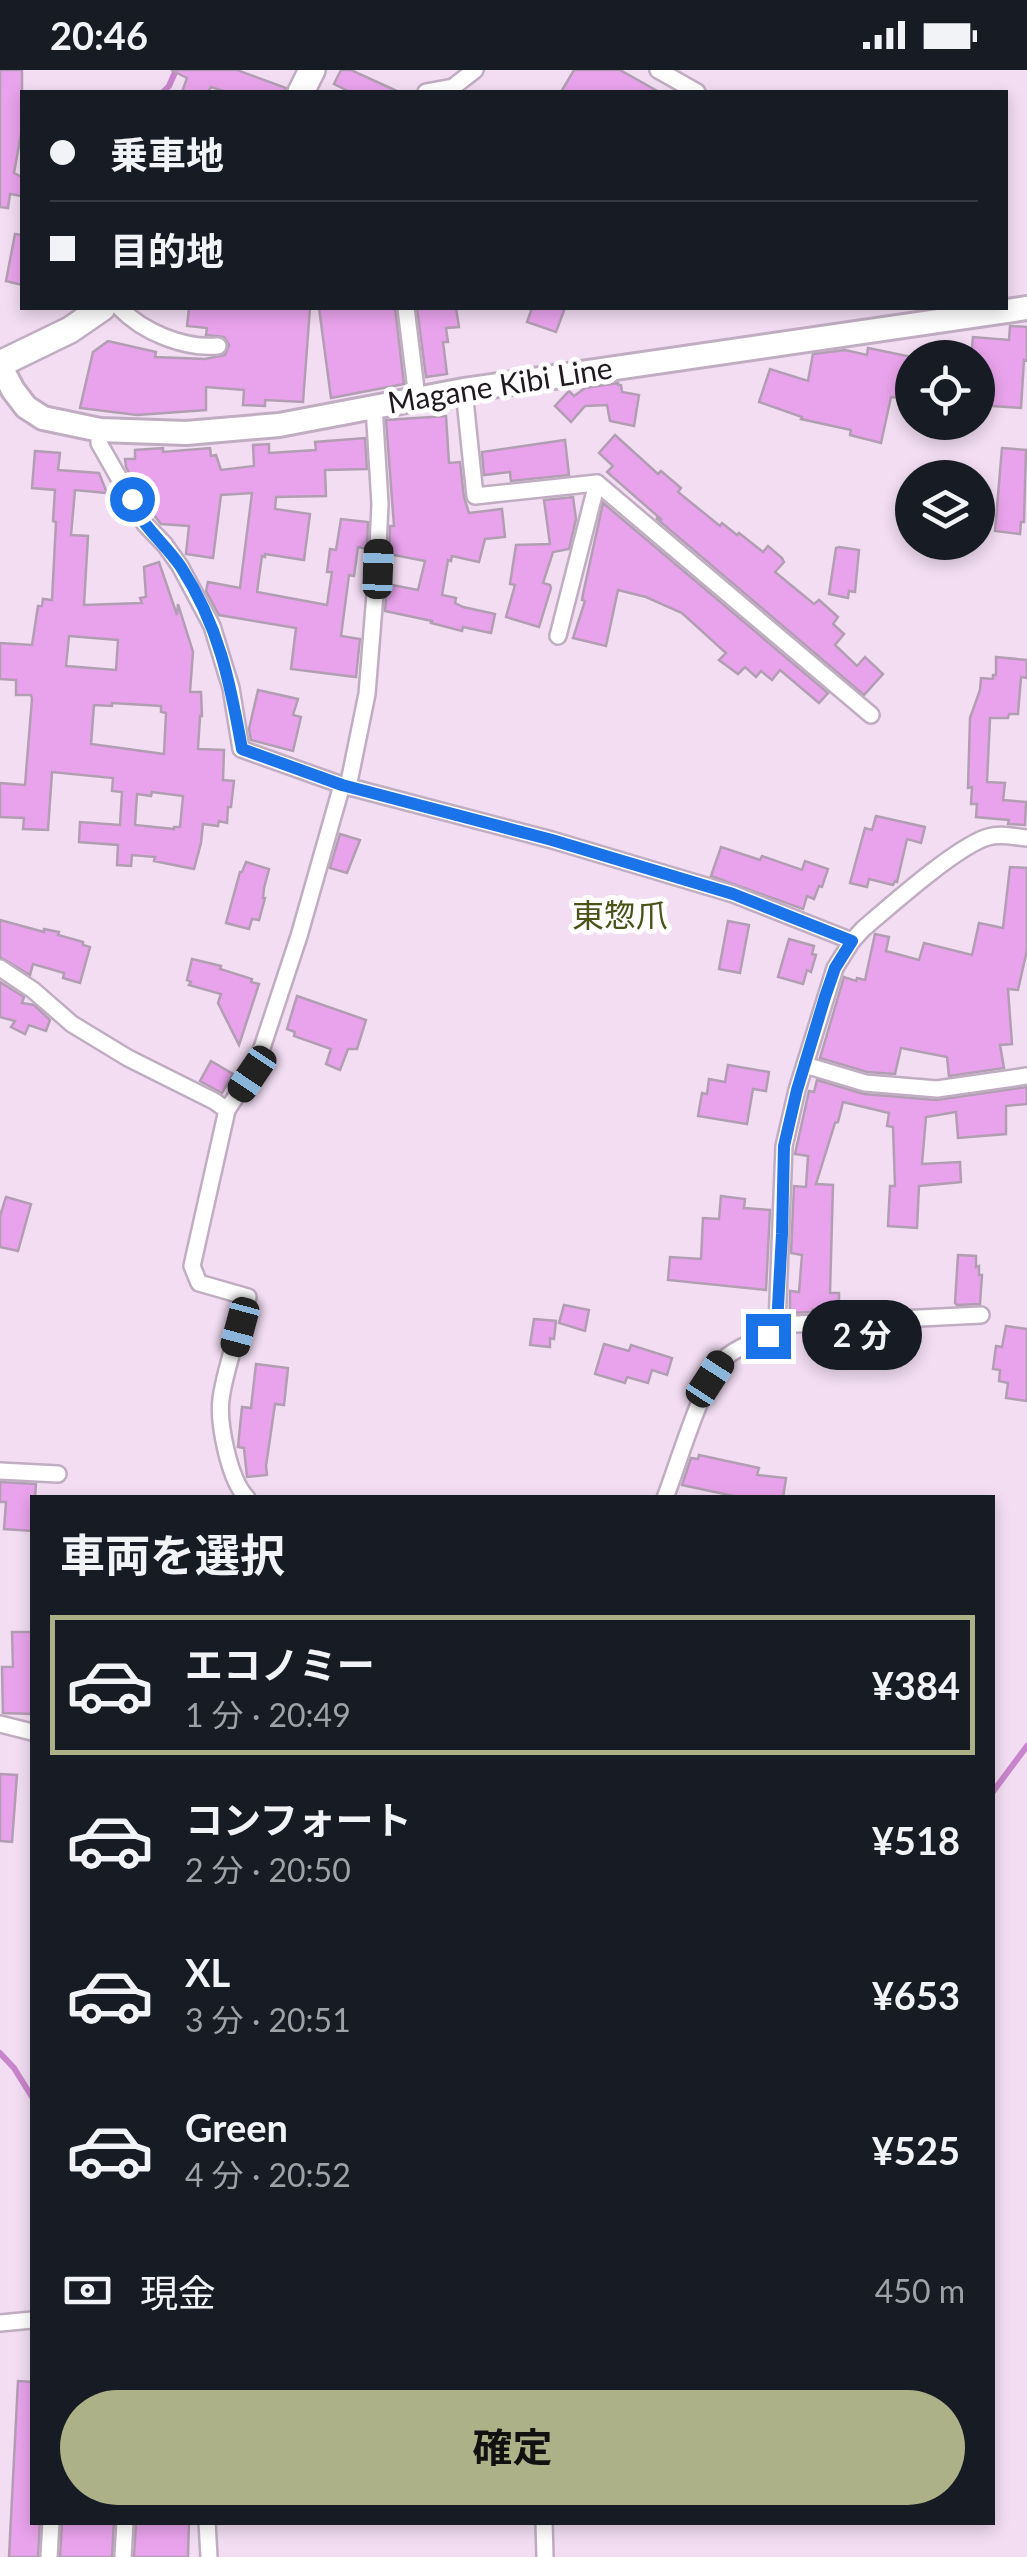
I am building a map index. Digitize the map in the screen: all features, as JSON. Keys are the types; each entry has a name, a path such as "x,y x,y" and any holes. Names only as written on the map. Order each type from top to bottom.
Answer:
{"highway":[{"path":"0,365 70,330 99,310"}],"main road":[{"name":"Magane Kibi Line","path":"0,365 26,407 43,418 100,430 186,434 279,425 464,390 1027,308"}],"street":[{"path":"436,90 452,87 474,70"},
{"path":"658,70 693,90"},
{"path":"122,310 135,323 164,336 206,347 218,346"},
{"path":"406,310 417,398"},
{"path":"464,390 476,496 597,484 870,715"},
{"path":"243,1495 230,1466 220,1401 248,1298 199,1284 192,1266 226,1110 252,1074 262,1051 345,786 367,694 380,504 374,406"},
{"path":"100,430 100,443 145,524 180,566 212,626 231,688 242,749 345,786 552,840 733,894 852,941"},
{"path":"558,636 597,484"},
{"path":"666,1495 710,1379 722,1360 768,1336 777,1325 784,1146 804,1065 835,968 852,941 975,842 998,835 1027,838"},
{"path":"0,968 72,1024 226,1110"},
{"path":"804,1065 865,1083 937,1089 1027,1076"},
{"path":"777,1325 981,1314"},
{"path":"0,1472 58,1474"},
{"path":"0,1724 30,1732"},
{"path":"0,2323 30,2320"},
{"path":"50,2557 51,2525"},
{"path":"124,2557 125,2525"},
{"path":"207,2525 209,2557"},
{"path":"544,2525 545,2557"}],"building":[{"path":"0,70 22,70 20,140 14,173 20,176 20,196 10,194 8,208 0,207"},
{"path":"171,70 237,70 286,88 183,90 187,78"},
{"path":"341,70 351,70 395,90 346,90 334,84"},
{"path":"574,70 620,70 655,90 562,90"},
{"path":"15,234 20,235 20,284 6,281"},
{"path":"189,310 310,310 303,402 265,400 265,406 243,405 244,390 206,387 206,410 137,415 80,408 93,352 108,341 156,352 155,357 205,359 225,355 229,345 224,337 206,335 207,328 187,326"},
{"path":"319,310 395,310 404,384 331,398"},
{"path":"417,310 456,310 459,327 446,328 448,342 443,342 447,374 426,377"},
{"path":"531,310 564,310 556,332 527,322"},
{"path":"1010,326 1027,327 1021,408 995,406 995,340 973,340 973,337 1009,340"},
{"path":"868,348 895,354 895,397 891,397 881,443 759,402 770,369 808,381 813,354 845,350 867,355"},
{"path":"618,383 622,392 639,395 634,426 610,421 607,405 585,406 571,422 555,406 569,391 574,396 585,388"},
{"path":"446,416 449,463 460,462 469,513 502,509 505,537 485,539 479,562 452,556 442,595 456,598 455,603 463,607 495,614 491,633 463,627 462,631 385,611 387,584 418,590 425,561 389,554 390,526 394,526 386,420"},
{"path":"615,435 658,474 661,471 681,488 678,492 720,526 722,523 739,533 763,552 768,546 782,558 784,562 775,572 814,604 819,600 838,617 833,624 844,634 835,645 857,666 865,657 883,674 864,695 607,472 613,466 599,453"},
{"path":"365,438 367,469 325,470 326,496 276,497 275,509 310,514 304,560 262,556 257,592 327,605 332,572 327,572 330,549 336,550 341,519 368,522 367,549 358,547 354,576 349,575 341,636 360,639 356,677 291,669 296,628 219,615 206,591 208,582 240,588 252,493 221,495 213,558 186,554 189,526 161,524 150,510 151,498 143,498 138,480 133,480 125,459 135,459 135,450 210,448 221,470 254,466 253,445 269,444 269,453 316,450 315,442"},
{"path":"565,440 569,475 511,481 510,472 484,475 482,452"},
{"path":"1002,448 1026,450 1024,522 1020,534 995,531"},
{"path":"35,451 60,453 58,470 99,473 107,493 75,490 71,535 88,536 84,605 142,603 140,598 146,597 144,567 159,562 177,615 178,604 193,652 190,692 201,692 198,749 224,750 223,780 234,781 227,823 203,824 194,869 154,861 155,857 132,855 131,866 117,865 118,845 79,842 80,822 120,825 122,792 112,791 113,778 52,772 48,830 23,829 24,818 0,817 0,783 25,785 32,699 31,695 16,695 16,680 0,679 0,643 32,645 38,606 42,606 43,599 52,600 55,490 32,488","holes":["69,636 118,640 116,670 66,666","94,705 161,706 161,712 166,713 164,754 91,744","152,792 183,796 180,827 135,825 137,794 151,796"]},
{"path":"573,497 576,519 569,549 553,552 543,583 551,588 539,627 506,617 515,585 510,584 516,545 550,544 544,500"},
{"path":"603,503 828,693 819,703 780,670 772,680 761,671 756,677 745,667 738,674 719,660 726,653 682,613 618,590 606,646 573,638 585,601 583,594"},
{"path":"839,547 859,550 855,592 849,591 848,598 829,594"},
{"path":"996,657 1027,660 1027,678 1021,677 1018,714 990,718 987,782 1005,783 1003,800 1026,802 1025,825 976,817 977,804 971,804 972,787 968,788 970,718 981,678 993,679 996,675"},
{"path":"258,690 298,699 293,715 301,717 293,751 251,740 249,729"},
{"path":"876,816 925,827 921,843 907,839 893,885 869,879 867,887 850,883 865,828 872,830"},
{"path":"340,834 360,840 347,873 330,868"},
{"path":"721,847 802,870 805,861 828,869 822,887 819,886 814,899 807,896 803,909 711,876"},
{"path":"246,862 269,869 259,920 252,919 249,929 226,923"},
{"path":"1010,867 1027,868 1027,950 1018,990 1008,989 1012,1044 1000,1045 1004,1068 949,1076 947,1057 901,1048 895,1074 867,1072 820,1058 844,977 865,980 875,934 889,937 886,951 919,960 924,943 972,955 979,923 1003,928"},
{"path":"0,920 59,932 58,935 90,947 80,983 63,978 64,973 33,964 30,975 0,957"},
{"path":"728,921 749,925 740,973 719,969"},
{"path":"789,939 814,946 812,954 816,955 803,984 778,977"},
{"path":"192,959 221,966 220,969 259,984 239,1045 218,1003 221,994 189,985"},
{"path":"0,982 24,997 22,1003 34,1005 50,1020 46,1031 29,1025 25,1034 11,1027 15,1021 0,1017"},
{"path":"297,996 366,1020 357,1049 348,1049 340,1070 326,1064 331,1049 294,1036 295,1032 287,1029"},
{"path":"211,1061 233,1074 222,1093 200,1081"},
{"path":"728,1065 769,1072 766,1091 753,1089 747,1124 698,1116 709,1079 725,1082"},
{"path":"817,1080 864,1094 936,1100 1027,1087 1027,1104 1006,1106 1006,1134 958,1138 956,1112 926,1117 922,1164 960,1162 961,1182 919,1186 917,1228 888,1226 890,1186 895,1186 893,1127 887,1126 889,1113 843,1102 816,1184 833,1185 830,1293 839,1293 839,1309 790,1313 790,1291 799,1292 802,1255 791,1253 794,1186 806,1187 808,1156 795,1154 809,1091 814,1092"},
{"path":"721,1196 745,1199 744,1208 770,1210 766,1290 668,1280 670,1257 701,1259 703,1218 719,1219"},
{"path":"6,1197 31,1204 18,1251 0,1247 0,1216"},
{"path":"958,1255 976,1256 976,1267 982,1275 980,1304 955,1303"},
{"path":"564,1305 589,1310 585,1331 559,1323"},
{"path":"534,1319 556,1321 550,1347 530,1345"},
{"path":"1006,1326 1027,1329 1027,1401 1006,1398 1008,1383 999,1381 1000,1370 993,1369 996,1346 1002,1347"},
{"path":"604,1344 629,1351 631,1345 672,1358 667,1375 652,1370 648,1383 627,1377 625,1383 595,1374"},
{"path":"256,1364 288,1368 284,1405 275,1404 267,1475 247,1477 244,1448 238,1447 242,1407 251,1408"},
{"path":"699,1455 759,1468 757,1475 786,1478 783,1495 729,1495 682,1485 691,1458 698,1459"},
{"path":"0,1482 36,1484 35,1495 30,1495 30,1531 4,1529 6,1502 0,1502"},
{"path":"12,1632 30,1632 30,1714 3,1713 2,1667 13,1667"},
{"path":"0,1774 17,1775 12,1842 0,1841"},
{"path":"18,2381 30,2382 30,2525 40,2525 38,2557 9,2557"},
{"path":"62,2525 114,2525 112,2557 60,2557"},
{"path":"136,2525 189,2525 188,2557 134,2557"}],"waterway":[{"path":"165,90 176,70"},
{"path":"995,1789 1027,1746"},
{"path":"0,2053 30,2094"}],"district":[{"name":"東惣爪","path":"620,916"}],"route":[{"path":"132,499 145,524 180,566 212,626 224,658 242,749 342,785 552,840 733,894 852,941 835,968 825,997 784,1146 777,1325 768,1336"}]}
